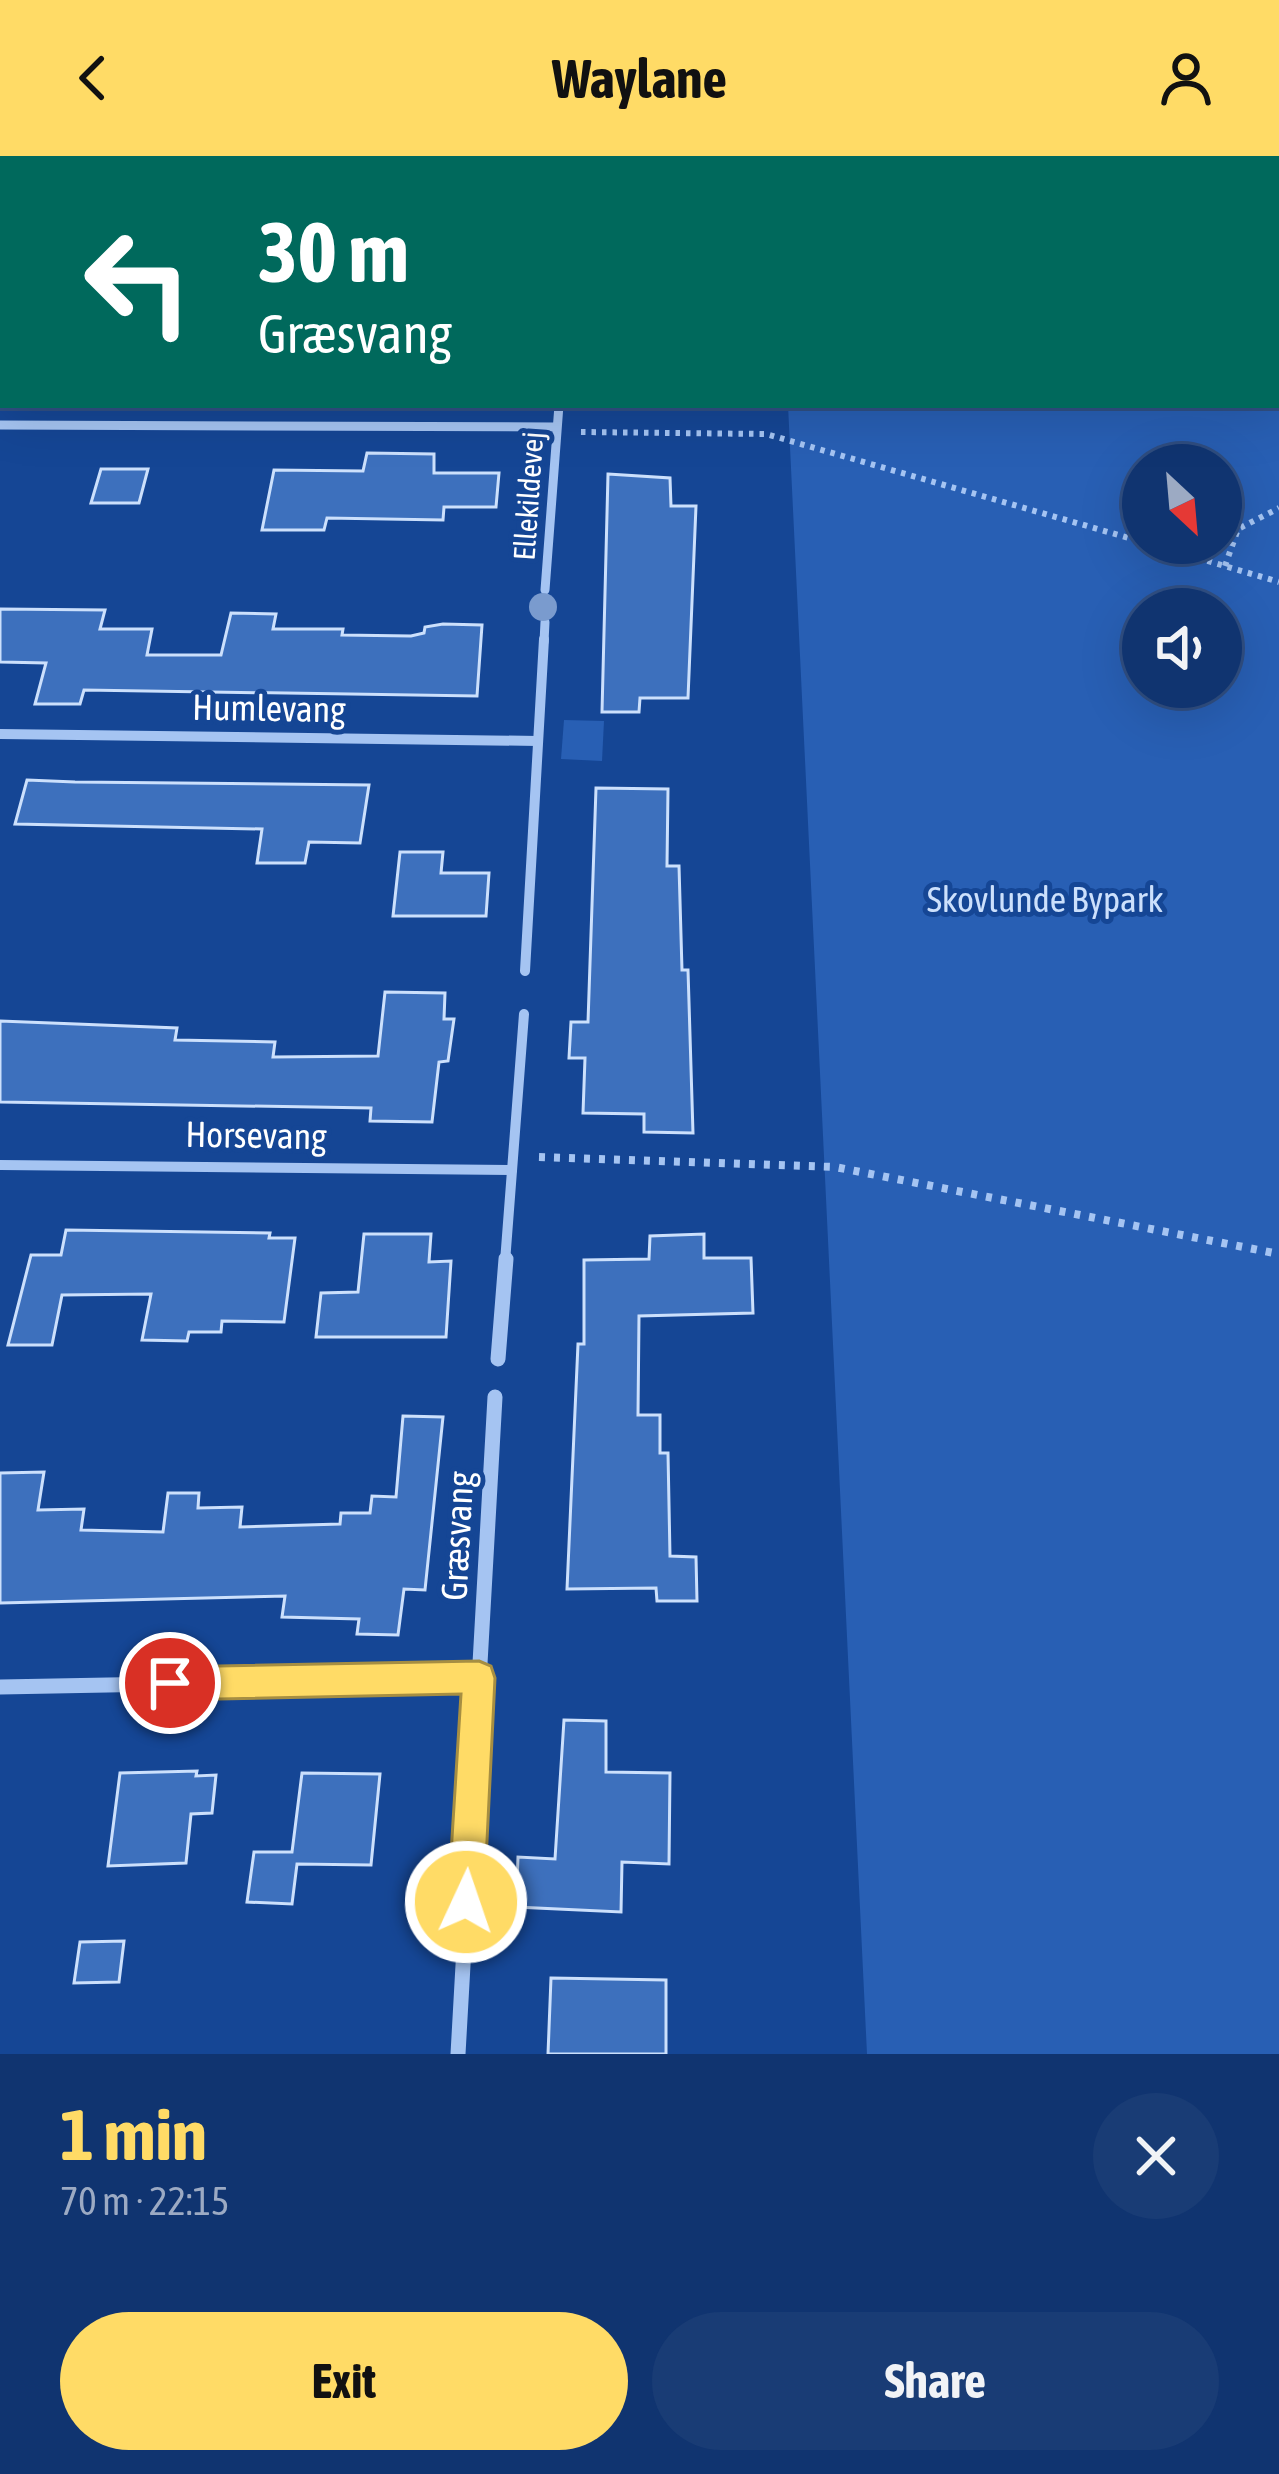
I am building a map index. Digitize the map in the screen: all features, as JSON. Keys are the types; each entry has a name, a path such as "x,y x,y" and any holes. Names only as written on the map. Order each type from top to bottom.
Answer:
{"street":[{"name":"Ellekildevej","path":"545,590 559,408"},
{"path":"0,424 556,427"},
{"path":"525,970 545,622"},
{"name":"Humlevang","path":"0,734 538,741"},
{"path":"498,1359 524,1014"},
{"name":"Horsevang","path":"0,1165 513,1163"},
{"name":"Græsvang","path":"458,2054 495,1397"},
{"path":"0,1687 479,1678"}],"path":[{"path":"556,427 593,434 766,434 1122,535"},
{"path":"1226,566 1238,529 1279,508"},
{"path":"1219,564 1279,582"},
{"path":"513,1163 835,1167 1279,1254"}],"green space":[{"name":"Skovlunde Bypark","path":"788,408 1279,408 1279,2054 867,2054"},
{"path":"564,720 604,721 602,761 561,759"}],"building":[{"path":"367,453 434,454 434,473 499,473 496,507 444,507 443,520 327,518 324,530 262,530 274,470 363,471"},
{"path":"101,469 148,469 139,503 91,503"},
{"path":"608,474 670,478 671,506 696,506 688,698 640,698 639,712 602,712"},
{"path":"0,609 105,610 100,629 152,629 147,655 221,655 231,613 276,614 273,629 343,629 342,635 411,636 443,624 482,625 477,696 84,690 80,704 35,704 46,663 0,662"},
{"path":"27,780 369,785 360,843 309,842 305,863 257,863 262,829 15,824"},
{"path":"596,788 668,789 667,866 679,866 682,970 688,970 693,1133 644,1132 644,1114 583,1113 585,1058 569,1058 571,1022 588,1022"},
{"path":"400,852 443,852 441,873 489,873 486,916 393,916"},
{"path":"385,992 445,993 444,1019 454,1019 448,1061 439,1062 432,1122 370,1121 371,1108 0,1102 0,1021 177,1028 175,1040 275,1042 273,1057 378,1056"},
{"path":"66,1230 270,1233 269,1238 295,1238 284,1322 222,1321 221,1332 189,1332 187,1341 142,1340 151,1294 62,1295 52,1345 8,1345 31,1255 61,1255"},
{"path":"364,1234 431,1234 429,1262 451,1261 446,1337 316,1337 321,1293 358,1292"},
{"path":"704,1234 704,1258 751,1258 753,1313 639,1316 638,1415 660,1415 660,1453 668,1453 670,1556 696,1557 697,1601 657,1601 656,1588 567,1589 578,1344 584,1344 584,1260 649,1259 650,1236"},
{"path":"403,1416 443,1417 425,1590 404,1589 398,1635 357,1634 359,1619 282,1617 285,1596 0,1603 0,1473 44,1472 38,1510 84,1509 81,1530 163,1532 168,1493 199,1493 198,1508 242,1507 240,1527 340,1524 341,1513 370,1513 372,1496 396,1497"},
{"path":"564,1720 606,1721 606,1772 670,1773 669,1864 622,1862 621,1912 516,1907 518,1857 555,1859"},
{"path":"197,1771 196,1776 216,1775 212,1813 191,1814 186,1863 108,1866 120,1773"},
{"path":"302,1773 380,1774 371,1865 297,1864 292,1904 247,1902 254,1852 292,1852"},
{"path":"124,1941 119,1982 74,1983 80,1942"},
{"path":"551,1978 666,1980 666,2054 548,2054"}],"route":[{"path":"170,1683 479,1678 466,1902"}]}
